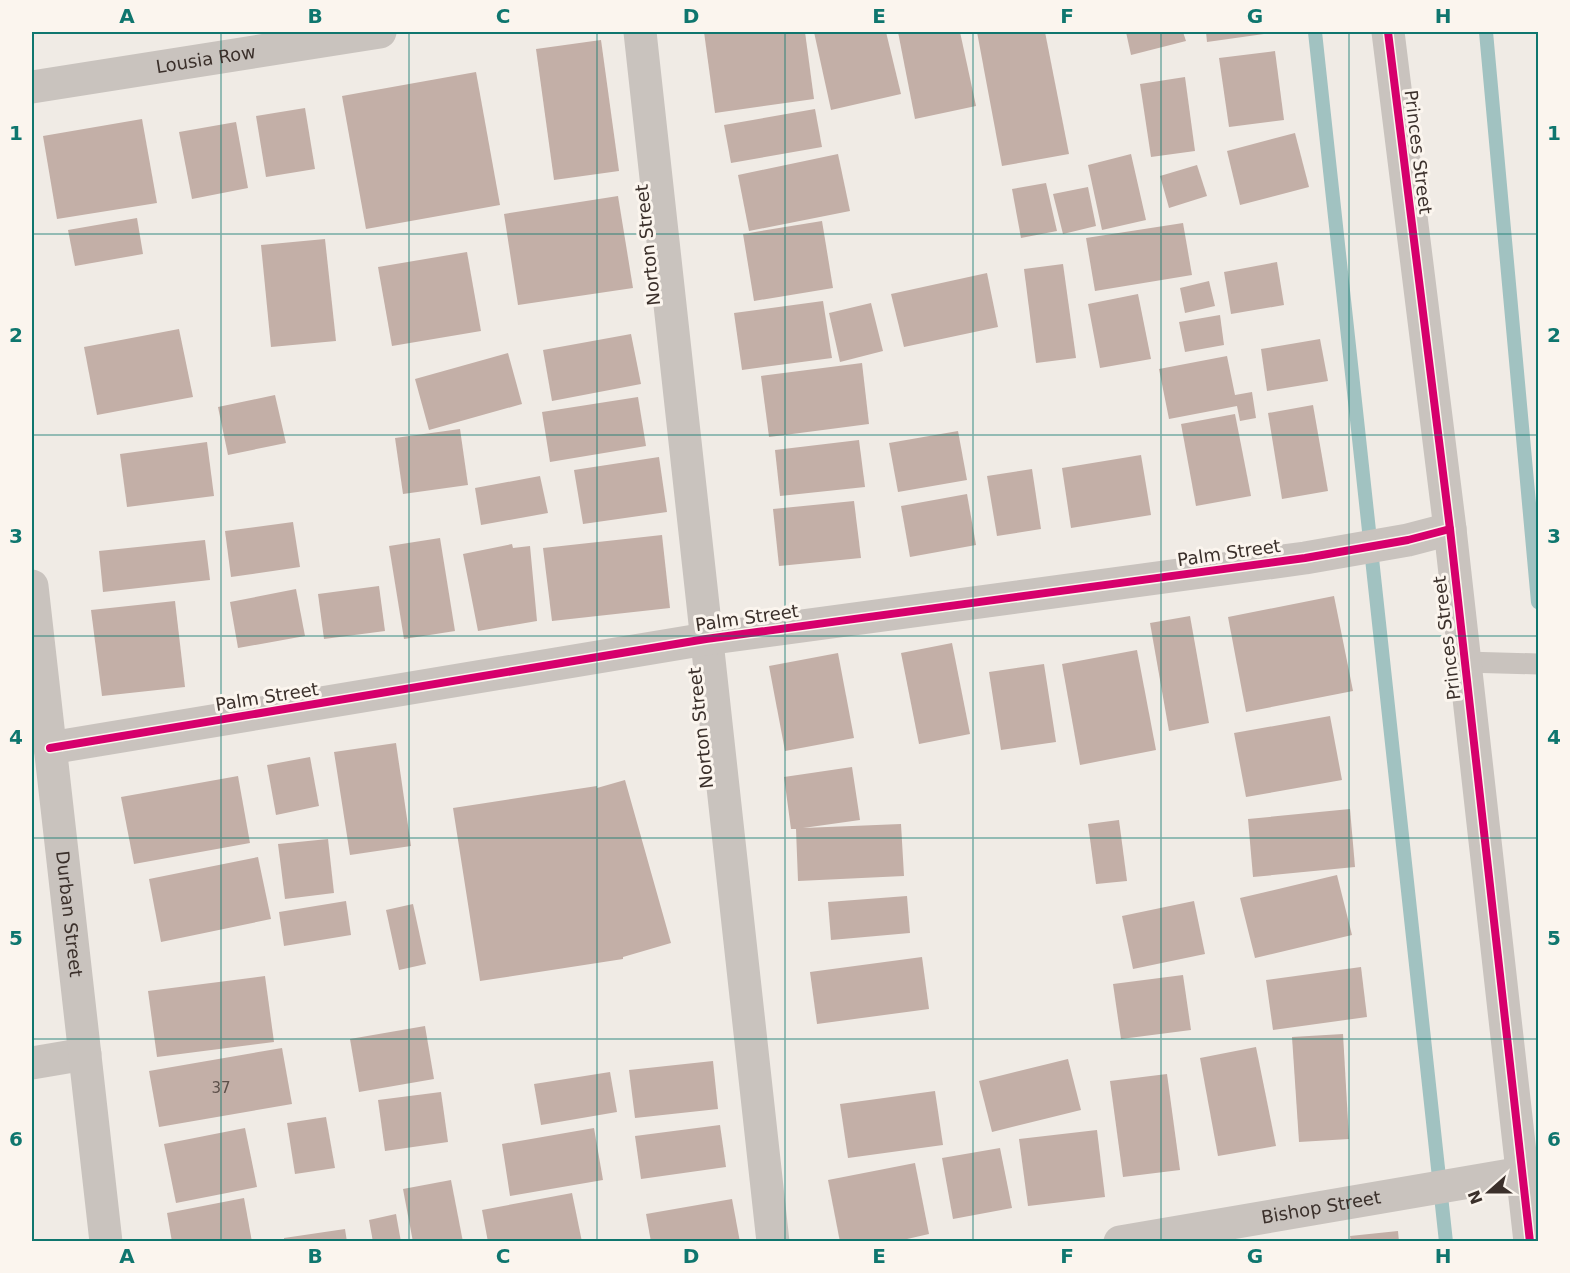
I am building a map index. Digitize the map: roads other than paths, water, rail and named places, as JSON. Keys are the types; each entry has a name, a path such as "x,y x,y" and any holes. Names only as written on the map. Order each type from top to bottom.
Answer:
{"street":[{"name":"Lousia Row","path":"32,87 380,32"},
{"name":"Norton Street","path":"640,32 773,1242"},
{"name":"Princes Street","path":"1388,32 1450,529 1530,1242"},
{"name":"Palm Street","path":"50,748 706,639 1305,558 1408,540 1450,529"},
{"name":"Durban Street","path":"32,586 106,1242"},
{"path":"32,1063 85,1054"},
{"name":"Bishop Street","path":"1120,1242 1522,1173"}],"lane":[{"path":"1465,662 1539,664"}],"waterway":[{"path":"1315,32 1446,1242"},
{"path":"1486,32 1538,602"}]}
